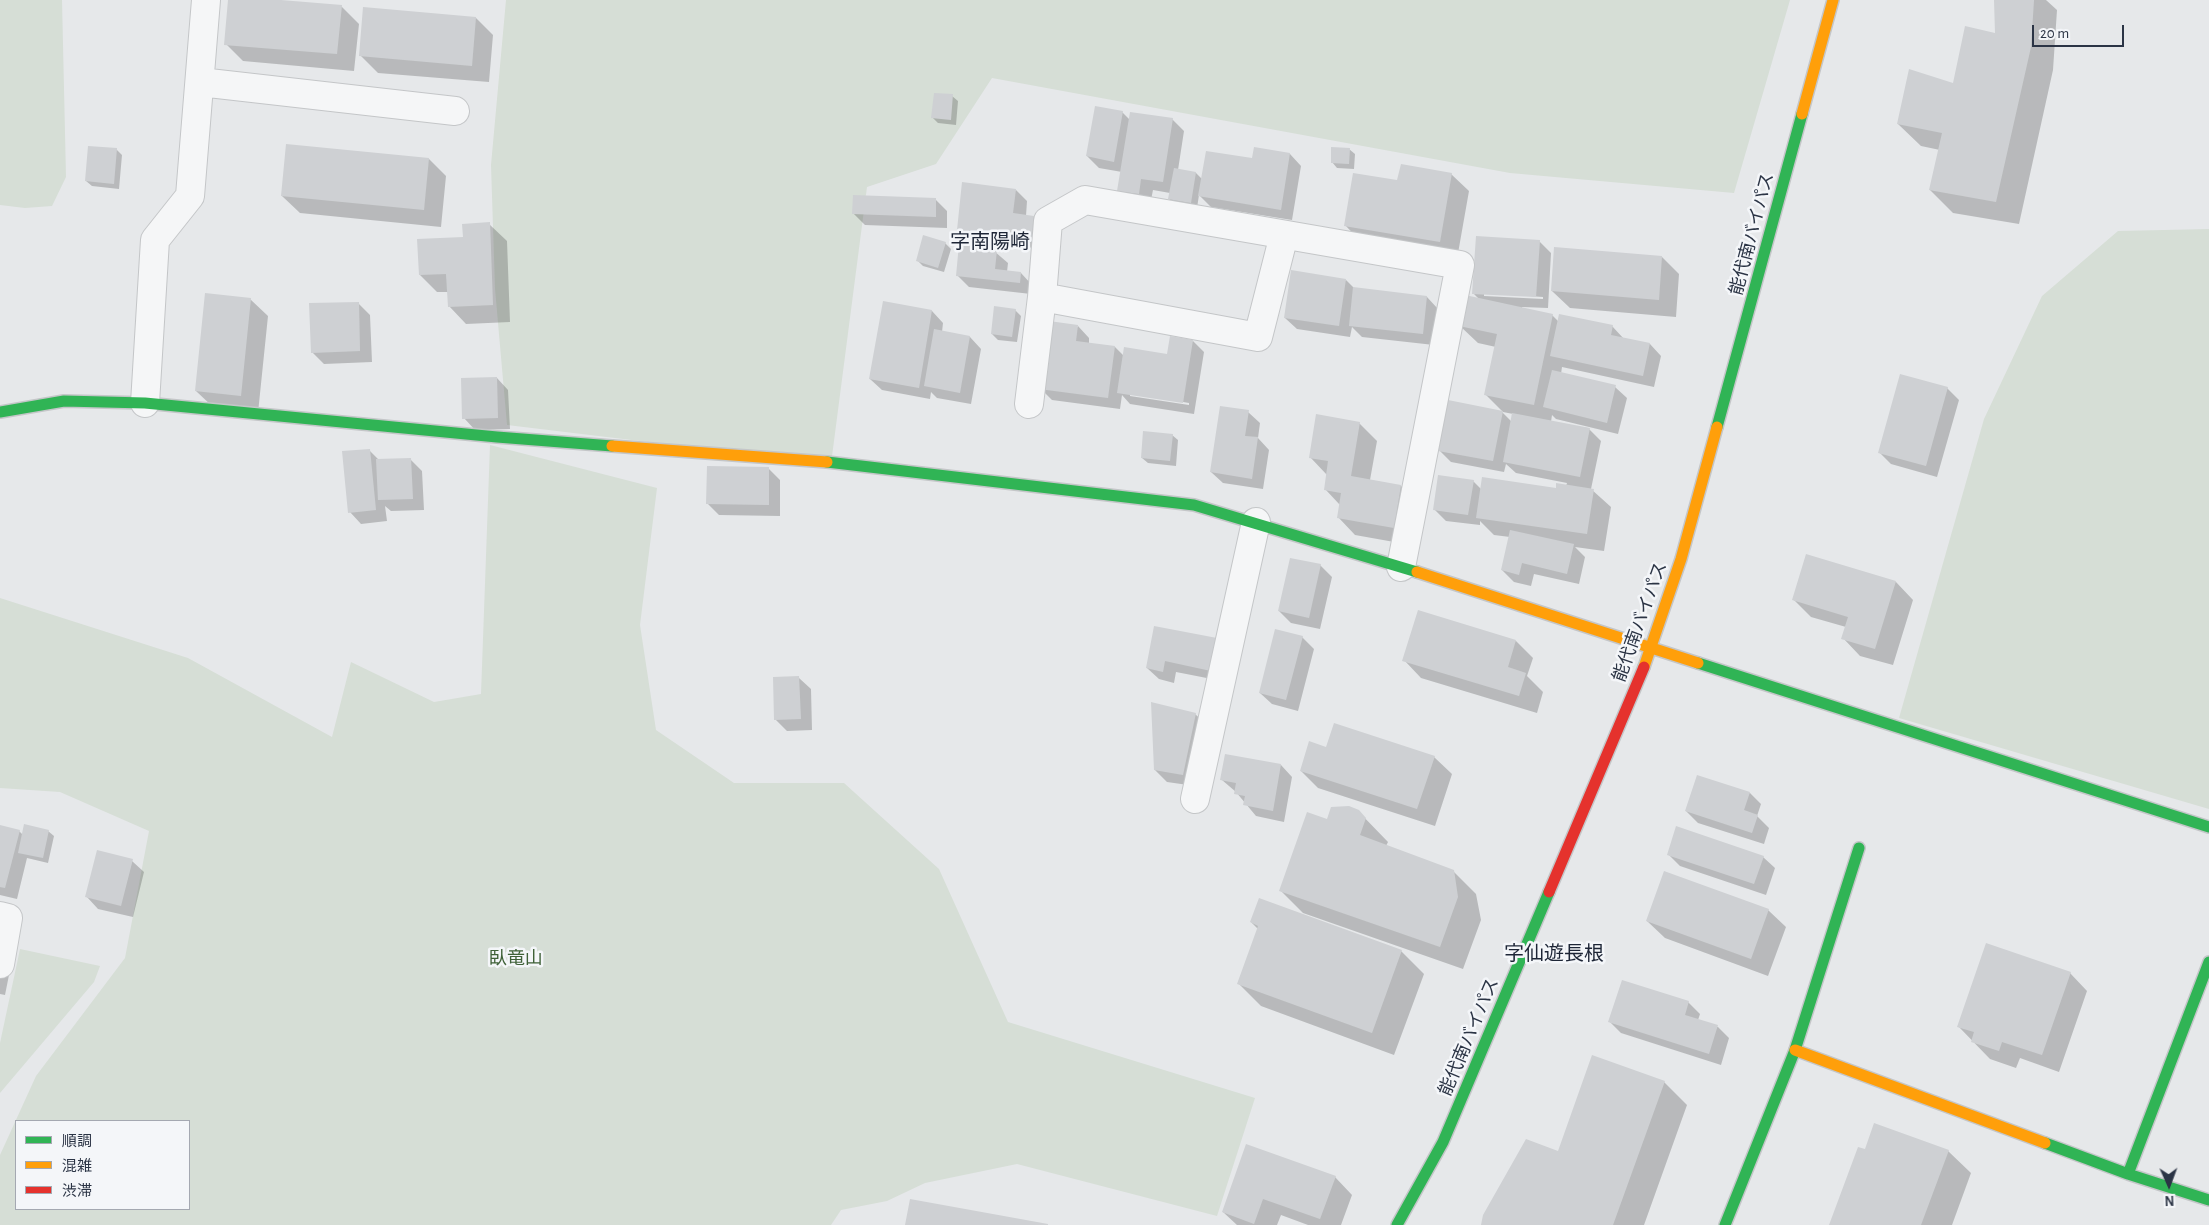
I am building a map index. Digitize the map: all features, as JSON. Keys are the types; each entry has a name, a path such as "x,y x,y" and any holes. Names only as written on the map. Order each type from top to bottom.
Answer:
{"main road":[{"name":"能代南バイパス","path":"1397,1225 1443,1142 1652,648 1681,559 1833,0"},
{"path":"0,412 64,401 145,403 497,437 858,464 1194,505 1256,522 1401,567 2209,827"},
{"path":"1725,1225 1795,1050 1859,848"},
{"path":"2128,1174 2209,962"},
{"path":"1795,1050 2128,1174 2209,1200"}],"street":[{"path":"145,403 155,240 190,196 206,0"},
{"path":"200,82 456,111"},
{"path":"1029,404 1042,297 1048,221 1085,200 1460,265 1401,567"},
{"path":"1042,297 1258,337 1284,235"},
{"path":"1195,799 1256,522"},
{"path":"0,916 8,918 0,964"}],"green space":[{"path":"0,0 62,0 66,177 52,206 25,208 0,205"},
{"path":"506,0 1790,0 1734,193 1510,173 992,78 936,164 867,187 831,464 507,425 495,289 491,165"},
{"path":"2209,229 2209,809 1899,718 1984,419 2042,296 2118,231"},
{"name":"臥竜山","path":"490,445 657,488 640,625 656,730 734,783 844,783 939,869 1008,1022 1255,1098 1217,1216 1017,1164 925,1183 887,1201 841,1210 831,1225 0,1225 0,1155 15,1122 15,1210 190,1210 190,1120 16,1120 36,1076 125,958 149,831 60,792 0,788 0,598 188,658 332,737 351,662 434,702 481,694"},
{"path":"20,949 100,966 94,982 0,1093 0,1043"}],"building":[{"path":"228,0 281,0 342,5 337,54 224,45"},
{"path":"1994,0 2034,0 2031,47 1996,202 1929,190 1942,133 1897,124 1909,69 1953,83 1965,26 1995,33"},
{"path":"363,7 476,17 472,66 359,56"},
{"path":"934,93 953,94 951,120 931,118"},
{"path":"1095,106 1123,111 1114,162 1086,156"},
{"path":"1130,112 1173,118 1163,182 1141,179 1139,194 1117,191"},
{"path":"286,144 429,158 424,210 281,196"},
{"path":"88,146 117,148 114,184 85,181"},
{"path":"1254,147 1290,153 1281,210 1198,196 1206,151 1252,158"},
{"path":"1331,147 1350,148 1349,164 1331,163"},
{"path":"1401,164 1452,173 1440,242 1344,226 1353,173 1397,180"},
{"path":"1174,168 1196,172 1191,203 1168,199"},
{"path":"962,182 1016,189 1013,213 1034,216 1032,238 957,230"},
{"path":"853,195 936,198 936,217 852,214"},
{"path":"490,222 493,305 448,307 446,274 419,275 417,239 463,237 462,224"},
{"path":"960,233 983,236 982,249 997,250 995,269 1021,272 1020,283 956,276"},
{"path":"923,235 946,242 938,268 916,261"},
{"path":"1476,236 1540,240 1536,297 1472,294"},
{"path":"1554,247 1662,256 1659,300 1551,291"},
{"path":"1291,270 1346,279 1339,326 1284,318"},
{"path":"1353,287 1427,296 1423,334 1349,326"},
{"path":"205,293 251,298 241,396 195,391"},
{"path":"1465,295 1553,314 1534,405 1484,395 1497,334 1459,326"},
{"path":"883,301 932,310 919,388 869,379"},
{"path":"359,302 360,351 311,353 309,303"},
{"path":"994,306 1016,309 1012,337 991,334"},
{"path":"1559,314 1613,325 1611,335 1650,343 1643,376 1550,356"},
{"path":"1049,321 1078,325 1076,341 1115,346 1108,398 1039,389"},
{"path":"934,329 970,336 960,393 924,386"},
{"path":"1170,336 1193,340 1183,403 1117,393 1124,347 1167,354"},
{"path":"1552,370 1616,385 1607,423 1543,407"},
{"path":"1900,374 1948,387 1926,466 1878,453"},
{"path":"497,377 498,418 462,419 461,378"},
{"path":"1448,400 1503,411 1493,461 1438,451"},
{"path":"1220,406 1249,410 1245,436 1258,437 1252,479 1210,472"},
{"path":"1512,413 1590,428 1580,477 1503,462"},
{"path":"1316,414 1360,422 1351,476 1401,485 1394,528 1337,518 1341,493 1324,490 1328,461 1309,458"},
{"path":"1143,431 1173,434 1170,461 1141,458"},
{"path":"370,449 376,510 348,513 342,451"},
{"path":"411,458 413,499 378,500 376,459"},
{"path":"707,466 769,467 769,505 706,504"},
{"path":"1438,475 1474,480 1468,515 1433,510"},
{"path":"1482,477 1556,488 1556,483 1594,489 1587,534 1476,518"},
{"path":"1510,530 1574,544 1567,574 1522,563 1519,575 1501,570"},
{"path":"1806,554 1896,581 1875,649 1841,639 1848,617 1792,600"},
{"path":"1290,558 1321,564 1309,618 1278,611"},
{"path":"1418,610 1516,640 1508,667 1526,673 1519,696 1402,661"},
{"path":"1154,626 1217,638 1211,671 1165,661 1163,672 1146,668"},
{"path":"1275,629 1303,636 1286,700 1259,693"},
{"path":"799,676 801,719 774,720 773,677"},
{"path":"1151,702 1196,713 1183,775 1154,770"},
{"path":"1334,723 1435,756 1417,809 1300,771 1309,741 1326,747"},
{"path":"1225,754 1281,764 1273,811 1243,805 1245,796 1234,794 1236,783 1220,780"},
{"path":"1697,775 1750,792 1744,810 1758,815 1752,833 1685,811"},
{"path":"1349,806 1359,810 1366,818 1360,835 1454,870 1458,897 1440,947 1279,891 1307,812 1327,819 1331,807"},
{"path":"24,824 49,830 43,858 18,853"},
{"path":"0,825 20,830 5,888 0,887"},
{"path":"1676,826 1764,856 1754,884 1667,855"},
{"path":"97,850 133,859 121,906 85,897"},
{"path":"1664,871 1769,909 1751,959 1646,921"},
{"path":"1259,898 1402,950 1372,1033 1237,984 1258,926 1250,922"},
{"path":"1986,943 2071,972 2042,1055 2002,1042 1999,1051 1971,1042 1974,1032 1957,1027"},
{"path":"1622,980 1689,1001 1685,1015 1718,1025 1709,1054 1608,1022"},
{"path":"1592,1055 1665,1081 1613,1225 1481,1225 1483,1215 1526,1139 1558,1151"},
{"path":"1874,1123 1949,1150 1921,1225 1829,1225 1858,1147 1865,1149"},
{"path":"1246,1144 1336,1176 1320,1219 1263,1199 1254,1224 1222,1212"},
{"path":"910,1199 1048,1224 1048,1225 905,1225"}],"traffic: fast":[{"path":"1717,427 1802,114"},
{"path":"0,412 64,401 145,403 497,437 612,446"},
{"path":"827,462 1194,505 1417,572"},
{"path":"1698,663 2209,827"},
{"path":"1725,1225 1795,1050 1859,848"},
{"path":"1397,1225 1443,1142 1549,892"},
{"path":"2128,1174 2209,962"},
{"path":"2045,1143 2128,1174 2209,1200"}],"traffic: slow":[{"path":"1802,114 1833,0"},
{"path":"1644,667 1681,559 1717,427"},
{"path":"612,446 827,462"},
{"path":"1417,572 1698,663"},
{"path":"1795,1050 2045,1143"}],"traffic: jam":[{"path":"1549,892 1644,667"}],"district":[{"name":"字南陽崎","path":"990,242"},
{"name":"字仙遊長根","path":"1554,954"}]}
